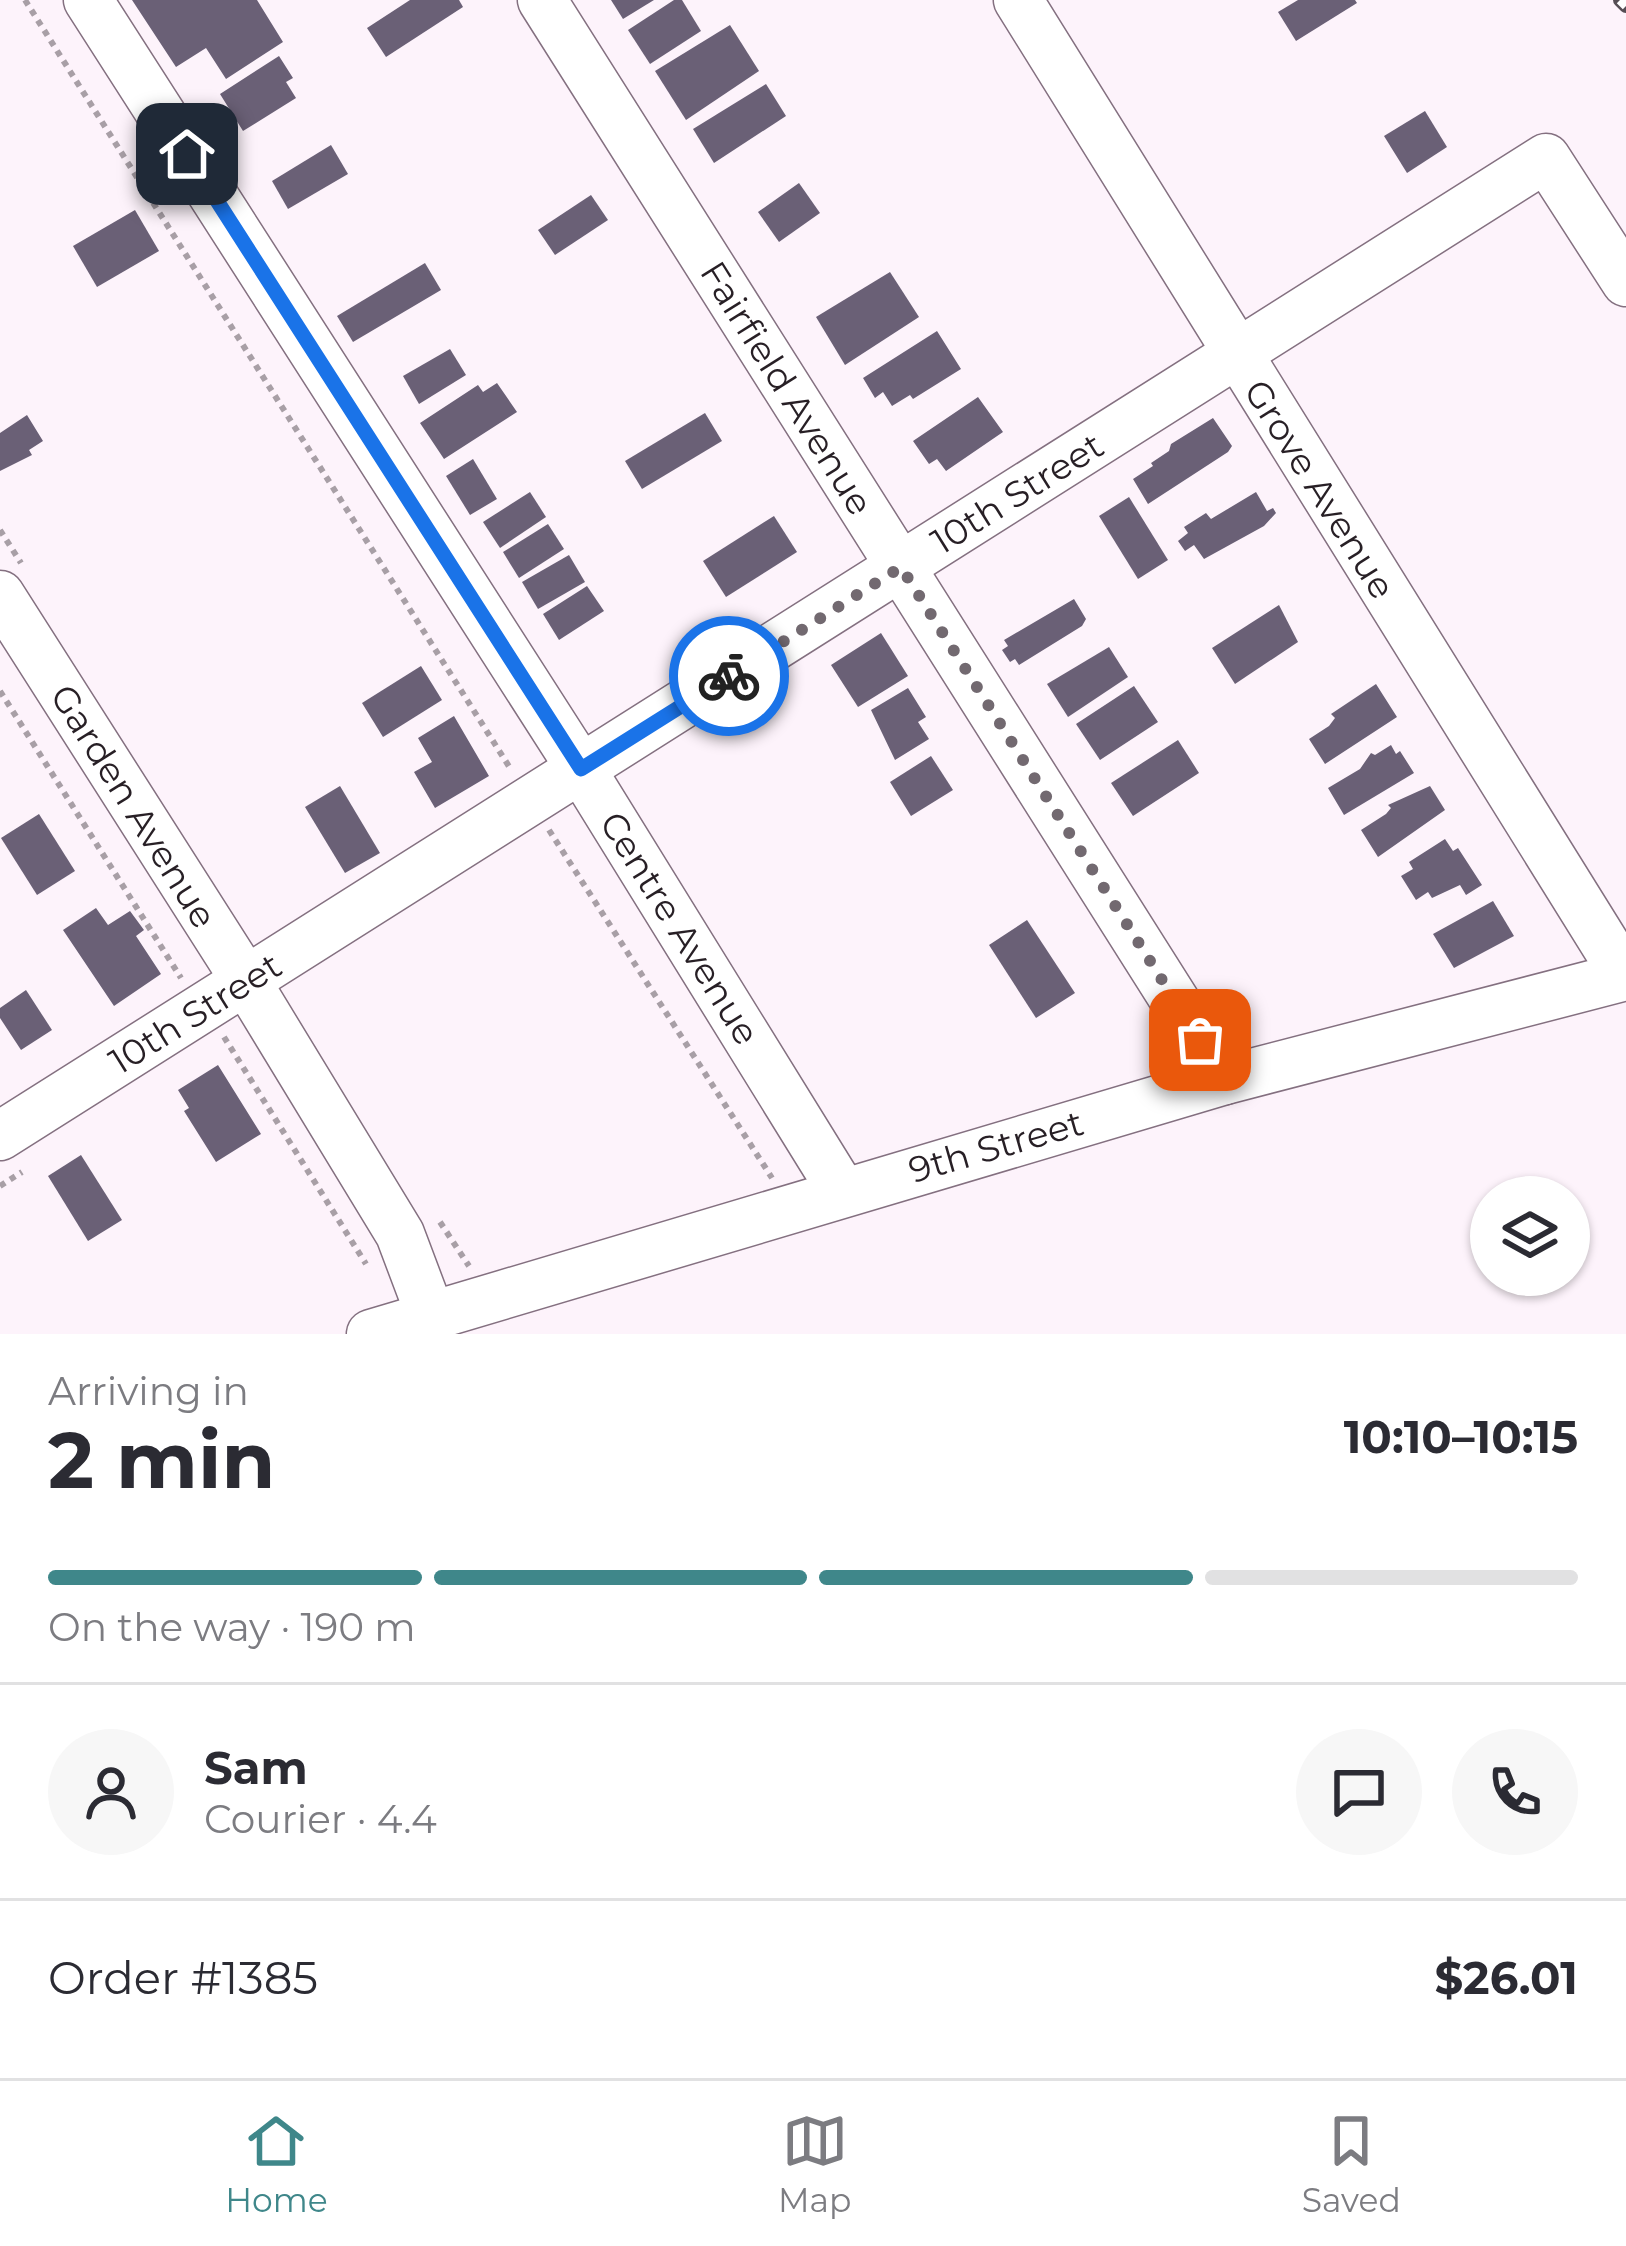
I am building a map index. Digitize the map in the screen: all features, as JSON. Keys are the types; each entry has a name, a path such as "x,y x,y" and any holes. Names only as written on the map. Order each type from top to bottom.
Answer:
{"street":[{"name":"Centre Avenue","path":"88,0 581,769 842,1192"},
{"name":"Fairfield Avenue","path":"542,0 1225,1080"},
{"name":"Grove Avenue","path":"1018,0 1625,976"},
{"name":"10th Street","path":"0,1136 1546,158 1626,281"},
{"name":"Garden Avenue","path":"12,582 400,1234 429,1326"},
{"name":"9th Street","path":"371,1334 429,1326 842,1192 1225,1080 1625,976"}],"path":[{"path":"25,0 782,1193"},
{"path":"0,530 12,582"},
{"path":"439,1219 477,1279"}],"building":[{"path":"132,0 257,0 283,42 226,79 206,48 176,67"},
{"path":"410,0 459,0 463,7 386,57 367,28"},
{"path":"611,0 654,0 623,19"},
{"path":"674,0 682,0 701,31 650,64 628,30"},
{"path":"1298,0 1357,3 1296,41 1278,12"},
{"path":"730,25 759,71 686,120 655,71"},
{"path":"279,56 293,78 286,82 296,98 243,131 220,94"},
{"path":"766,84 786,116 714,163 693,129"},
{"path":"1425,111 1447,147 1407,173 1384,136"},
{"path":"331,145 348,174 288,209 272,181"},
{"path":"799,183 820,213 779,242 758,212"},
{"path":"591,195 608,220 555,255 538,230"},
{"path":"135,210 159,251 97,287 73,246"},
{"path":"425,263 441,290 353,342 337,316"},
{"path":"890,272 919,317 845,365 816,317"},
{"path":"937,331 961,369 913,399 910,395 892,406 883,392 875,398 863,378"},
{"path":"450,349 466,375 419,404 403,376"},
{"path":"497,383 517,412 444,459 420,423 478,385 483,392"},
{"path":"978,397 1003,432 946,471 937,459 929,464 913,441"},
{"path":"705,413 722,441 642,489 625,461"},
{"path":"27,415 43,441 29,450 32,455 0,471 0,433"},
{"path":"1213,418 1232,446 1228,452 1148,504 1133,479 1153,466 1171,444"},
{"path":"473,459 497,499 470,515 446,476"},
{"path":"530,492 546,517 500,548 483,522"},
{"path":"1256,492 1267,511 1273,508 1276,513 1264,526 1204,559 1194,545 1185,551 1178,541 1188,533 1184,527 1206,513 1211,519"},
{"path":"1129,497 1168,560 1138,579 1099,516"},
{"path":"774,516 797,552 726,597 703,561"},
{"path":"548,524 564,549 519,578 503,552"},
{"path":"569,555 585,582 538,609 522,582"},
{"path":"587,586 604,611 559,640 543,614"},
{"path":"1074,599 1086,619 1082,626 1019,665 1015,659 1010,662 1002,650 1008,646 1004,640"},
{"path":"1279,605 1298,642 1235,684 1212,648"},
{"path":"881,633 908,676 858,707 831,665"},
{"path":"1109,647 1128,677 1068,717 1047,684"},
{"path":"421,666 442,700 383,737 362,703"},
{"path":"1376,684 1397,717 1325,764 1309,739 1329,726 1335,718 1331,714"},
{"path":"1134,686 1158,722 1100,760 1076,724"},
{"path":"908,688 926,717 918,722 929,739 895,760 871,710"},
{"path":"454,716 489,776 435,808 414,772 432,762 418,738"},
{"path":"1178,740 1199,773 1133,816 1111,783"},
{"path":"1391,745 1414,773 1344,815 1328,788 1360,769 1371,753"},
{"path":"931,756 953,790 911,816 890,782"},
{"path":"340,786 380,853 345,873 305,807"},
{"path":"1430,786 1445,810 1378,857 1361,830 1386,814 1388,805"},
{"path":"39,814 75,871 37,895 1,838"},
{"path":"1445,839 1453,851 1458,848 1482,885 1466,895 1460,885 1432,898 1428,892 1416,900 1401,876 1413,869 1409,862"},
{"path":"1493,901 1514,936 1454,968 1433,934"},
{"path":"96,908 108,925 130,911 144,930 136,936 161,974 114,1006 63,930"},
{"path":"1027,920 1075,993 1036,1018 989,945"},
{"path":"26,990 52,1030 21,1050 0,1018 0,1008"},
{"path":"218,1065 261,1134 216,1162 184,1111 189,1108 178,1090"},
{"path":"81,1155 122,1220 88,1241 48,1176"}],"railway":[{"path":"1620,0 1626,6"}],"way so far":[{"path":"729,676 901,567 1200,1040"}],"route":[{"path":"187,154 581,769 729,676"}]}
